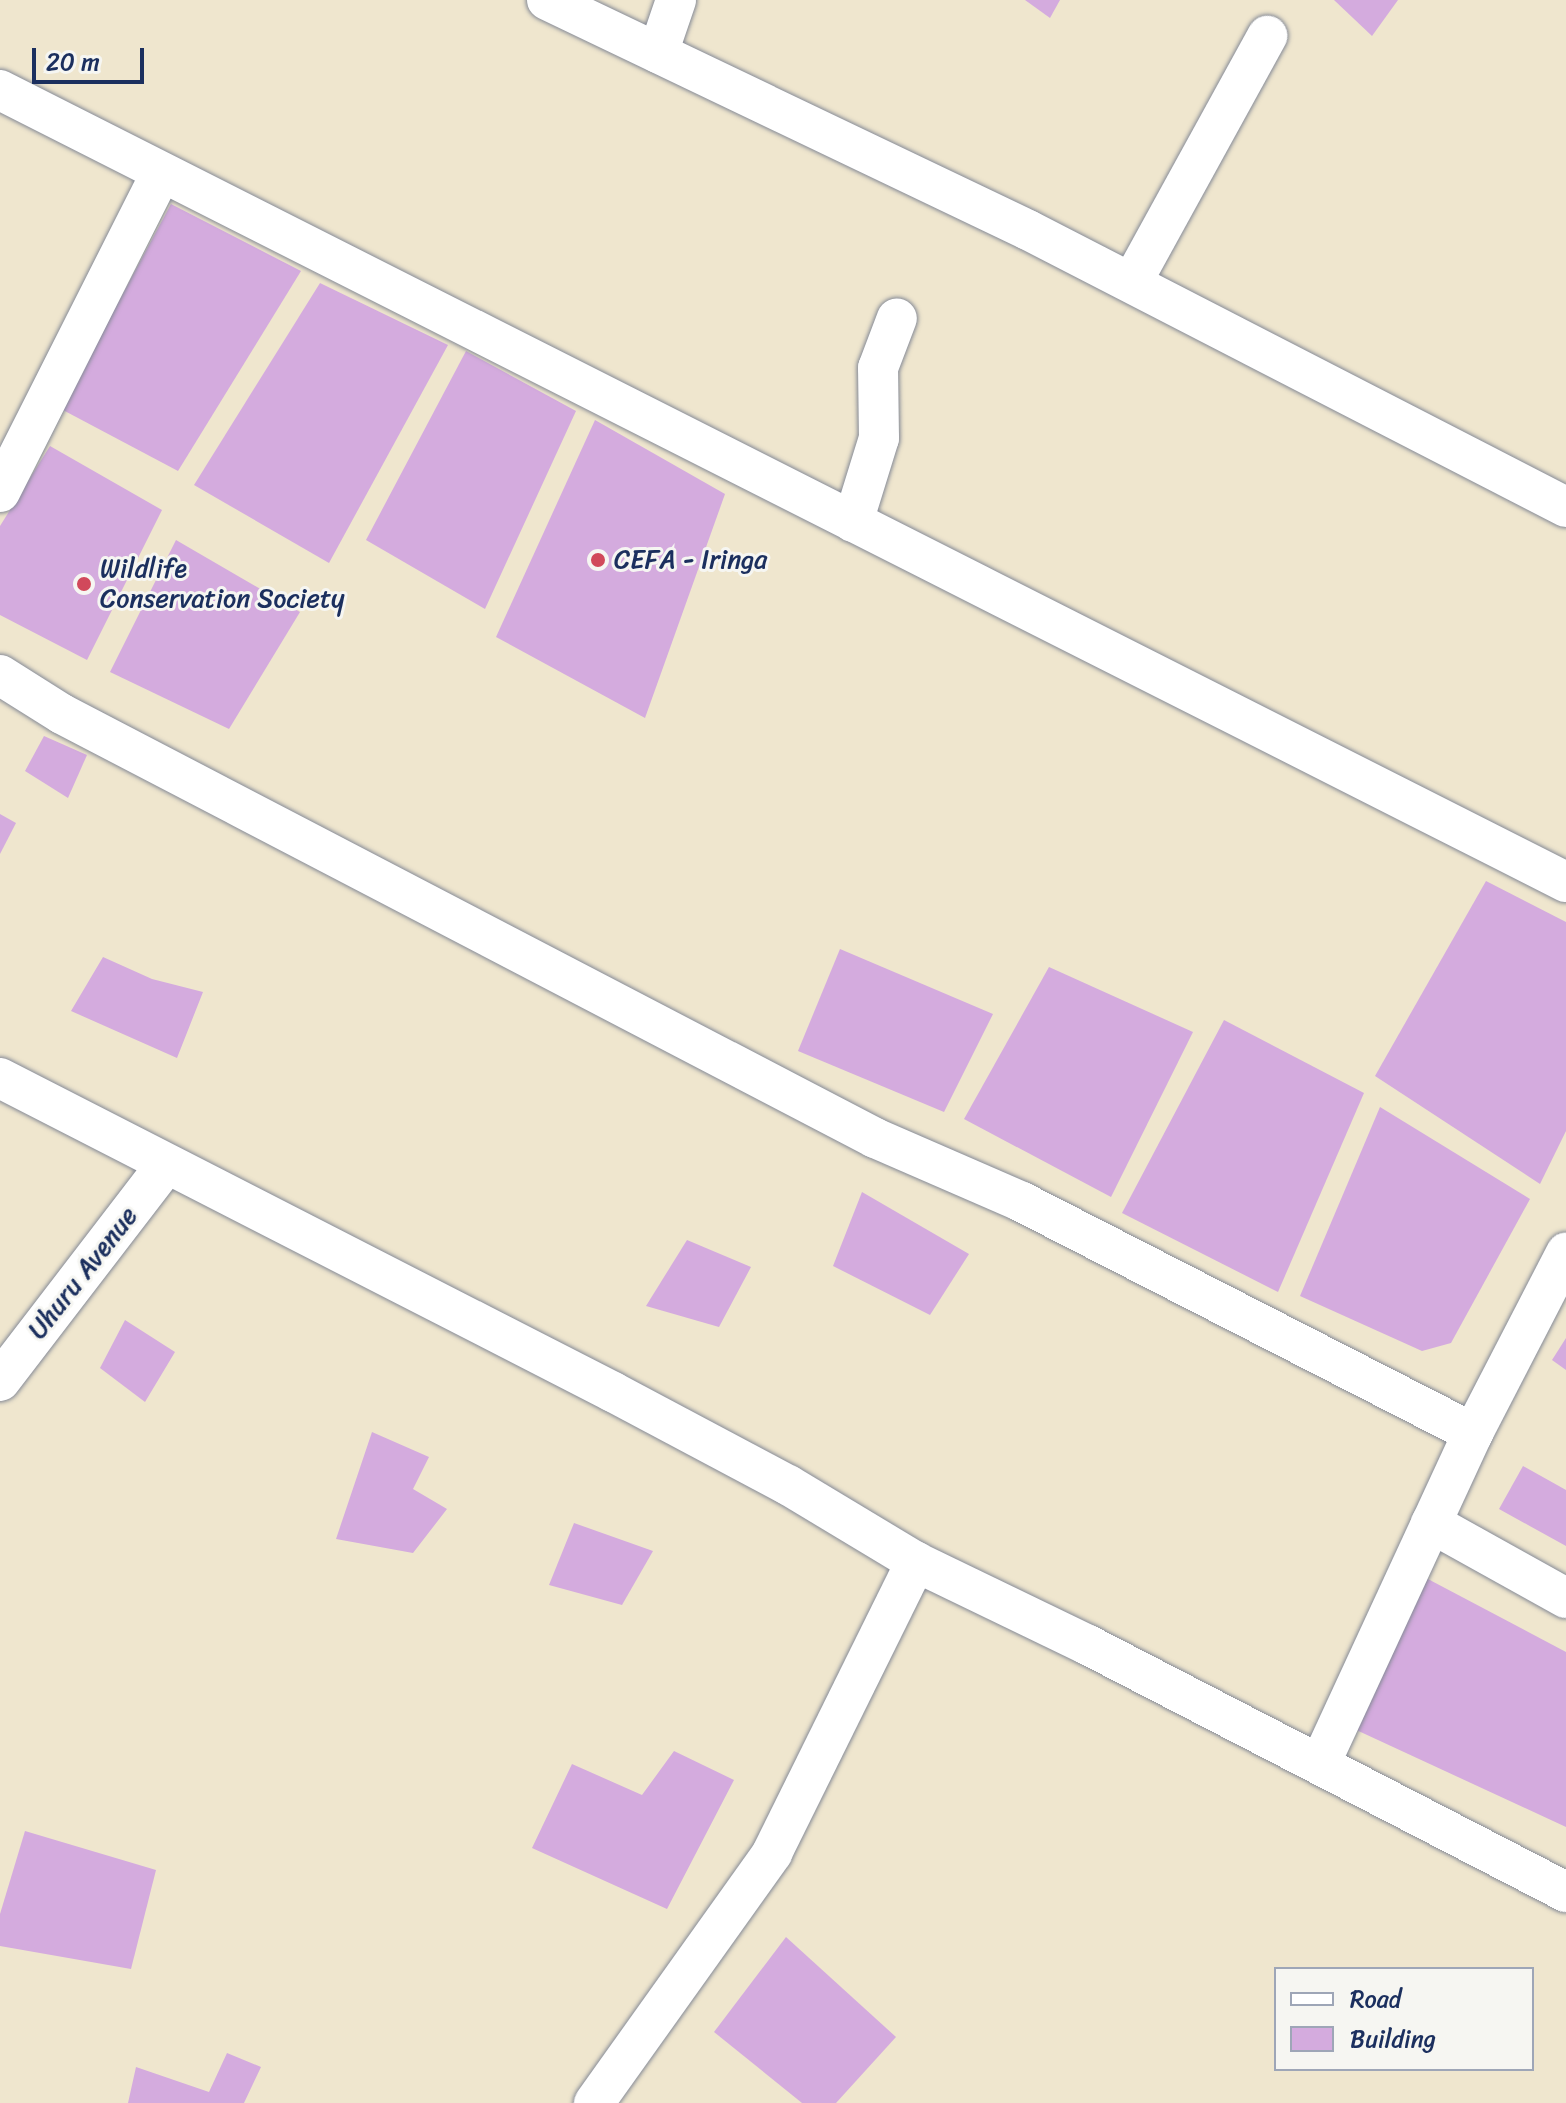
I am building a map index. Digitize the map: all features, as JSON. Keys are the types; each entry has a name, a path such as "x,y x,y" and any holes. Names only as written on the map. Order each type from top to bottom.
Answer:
{"street":[{"path":"547,0 1132,282 1566,507"},
{"path":"658,53 676,0"},
{"path":"1132,282 1267,36"},
{"path":"0,90 160,175 253,215 1566,882"},
{"path":"0,492 160,175"},
{"path":"853,522 879,438 878,368 897,318"},
{"path":"0,675 75,721 875,1138 1022,1202 1473,1433"},
{"path":"0,1078 681,1427 916,1562 1320,1764 1484,1854 1566,1892"},
{"name":"Uhuru Avenue","path":"0,1381 166,1165"},
{"path":"1320,1764 1473,1433 1566,1253"},
{"path":"1431,1523 1566,1598"},
{"path":"594,2103 772,1853 916,1562"}],"building":[{"path":"1025,0 1060,0 1050,18"},
{"path":"1334,0 1398,0 1372,36"},
{"path":"171,204 301,271 178,471 61,409"},
{"path":"320,283 448,345 329,563 194,485"},
{"path":"466,351 576,411 485,609 366,540"},
{"path":"595,420 725,494 645,718 496,637"},
{"path":"50,446 162,510 87,660 0,615 0,526"},
{"path":"176,540 300,612 229,729 110,672"},
{"path":"44,736 87,755 68,798 25,771"},
{"path":"0,814 16,823 0,854"},
{"path":"1486,881 1566,922 1566,1131 1540,1184 1375,1076"},
{"path":"840,949 993,1014 944,1112 798,1051"},
{"path":"103,957 152,979 203,992 177,1058 71,1011"},
{"path":"1049,967 1193,1032 1111,1197 964,1119"},
{"path":"1224,1020 1364,1093 1278,1292 1122,1213"},
{"path":"1380,1107 1530,1199 1451,1343 1422,1351 1300,1296"},
{"path":"862,1192 969,1254 930,1315 833,1266"},
{"path":"687,1240 751,1267 719,1327 646,1306"},
{"path":"125,1320 175,1352 145,1402 100,1368"},
{"path":"1566,1338 1566,1370 1552,1360"},
{"path":"372,1432 429,1457 413,1489 447,1509 413,1553 336,1539"},
{"path":"1523,1466 1566,1490 1566,1546 1499,1509"},
{"path":"574,1523 653,1551 622,1605 549,1585"},
{"path":"1426,1578 1566,1652 1566,1827 1352,1728"},
{"path":"674,1751 734,1780 667,1909 532,1848 572,1764 642,1795"},
{"path":"25,1831 156,1870 131,1969 0,1946 0,1914"},
{"path":"786,1937 896,2037 836,2103 802,2103 714,2032"},
{"path":"227,2053 261,2067 244,2103 128,2103 136,2067 209,2092"}],"place":[{"name":"CEFA - Iringa","path":"598,560"},
{"name":"Wildlife Conservation Society","path":"84,584"}]}
